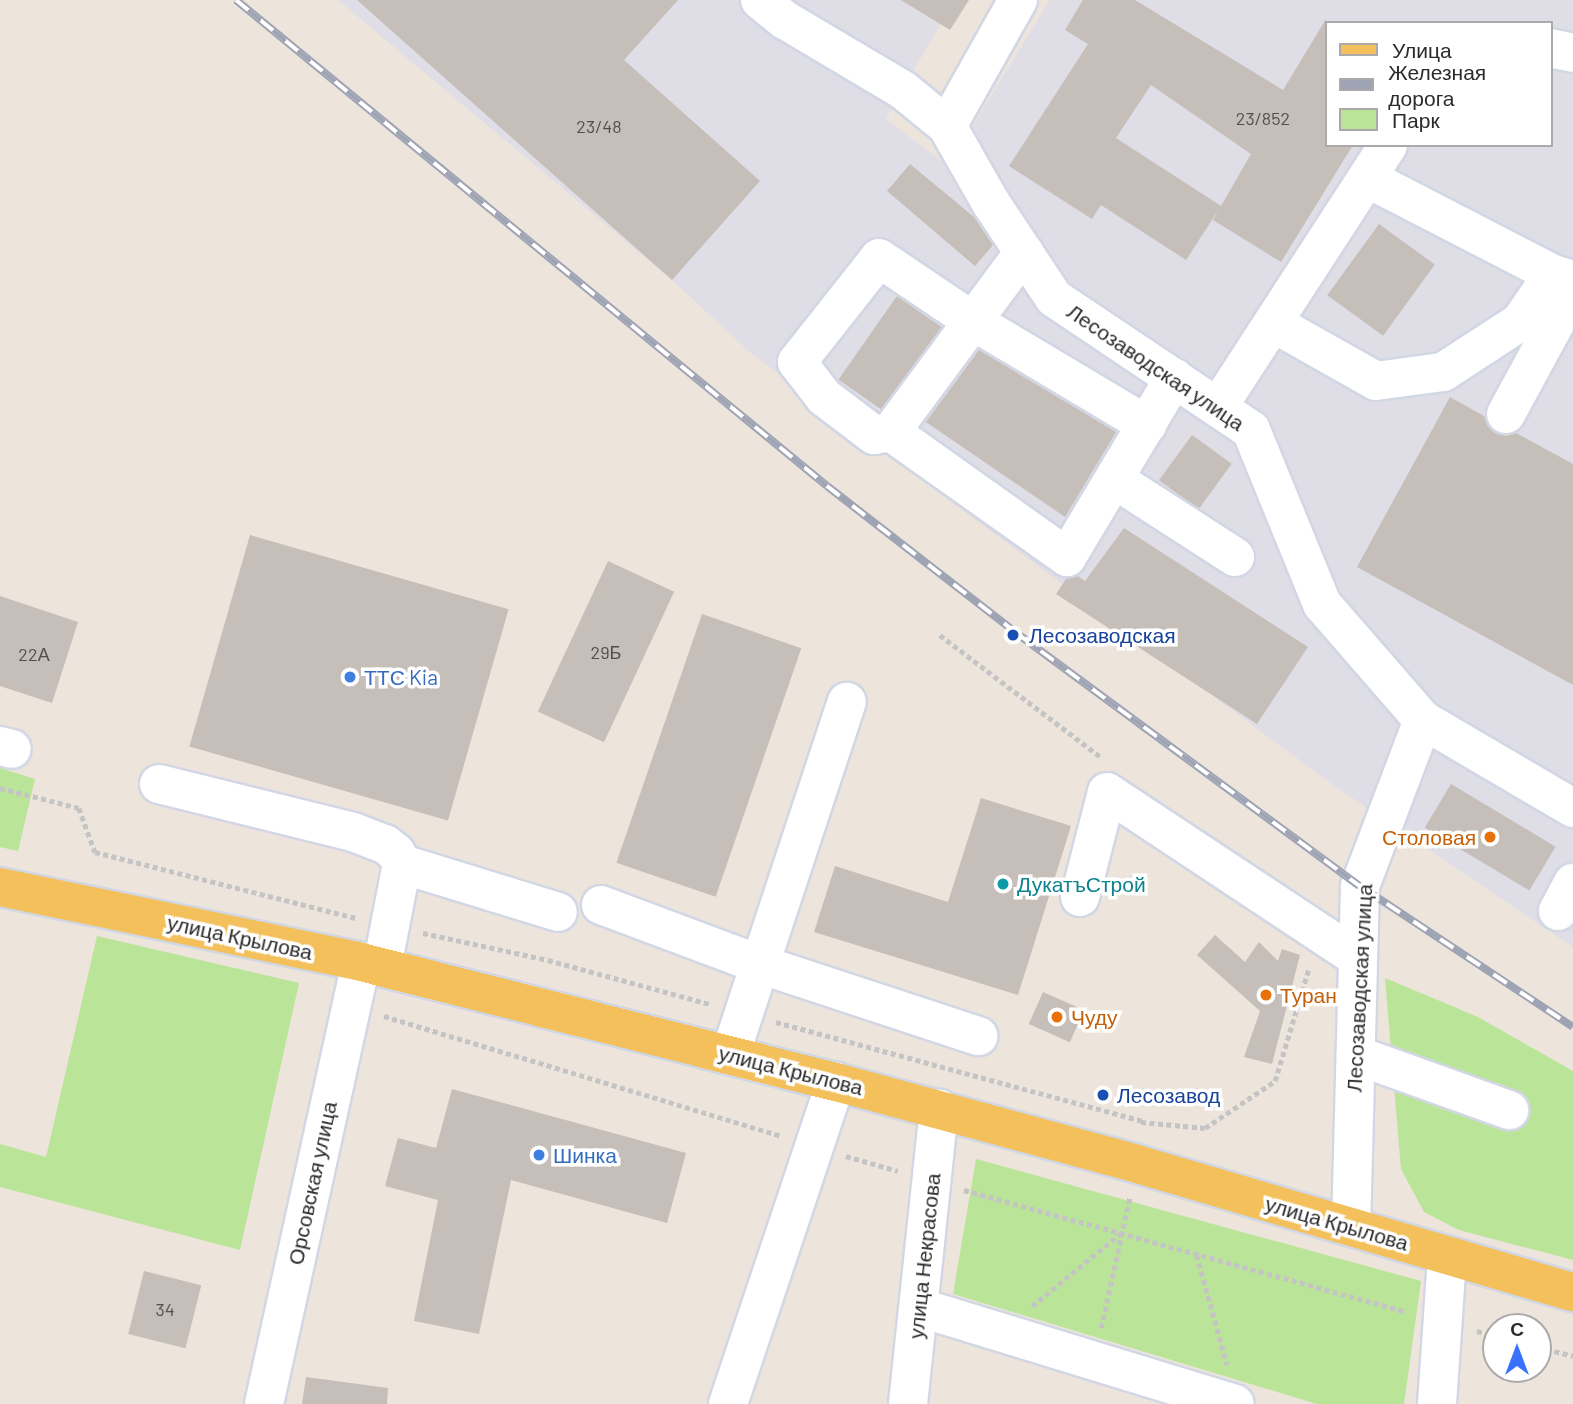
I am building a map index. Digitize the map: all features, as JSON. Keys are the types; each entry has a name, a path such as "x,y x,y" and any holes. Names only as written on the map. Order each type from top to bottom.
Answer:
{"main road":[{"name":"улица Крылова","path":"0,887 372,964 836,1082 1137,1164 1573,1292"}],"street":[{"name":"Лесозаводская улица","path":"761,0 785,20 903,90 947,126 1054,298 1251,430 1322,604 1423,720 1360,886 1351,1226"},
{"path":"947,126 1018,0"},
{"path":"1552,48 1573,53"},
{"path":"1218,407 1387,147"},
{"path":"1367,178 1567,288"},
{"path":"1024,252 971,320 891,432 874,435 824,397 797,362 879,258 971,320 1147,425"},
{"path":"1273,323 1376,381 1443,372 1567,288"},
{"path":"1506,414 1567,288"},
{"path":"891,432 1067,557 1174,378"},
{"path":"1114,479 1235,557"},
{"path":"730,1055 847,702"},
{"path":"1423,720 1573,808"},
{"path":"159,784 353,832 385,844 396,853 402,864 558,912"},
{"path":"1080,897 1107,792 1358,958"},
{"name":"Орсовская улица","path":"264,1404 372,964 391,926 402,864"},
{"path":"601,905 759,964 978,1036"},
{"path":"1356,1055 1509,1110"},
{"path":"728,1404 836,1082"},
{"name":"улица Некрасова","path":"908,1404 939,1109"},
{"path":"1437,1404 1447,1256"},
{"path":"920,1308 1235,1404"}],"path":[{"path":"940,635 1103,759"},
{"path":"0,789 79,808 95,852 391,926 548,961 1142,1121 1205,1128 1275,1080 1309,970 1309,925"},
{"path":"1094,1361 1137,1164 1142,1121"},
{"path":"1000,1332 1121,1233"},
{"path":"1197,1254 1228,1367"},
{"path":"1552,1351 1573,1356"}],"shaded area":[{"path":"338,0 954,0 886,119 948,166 1050,0 1573,0 1573,947 1333,785 751,353 672,280"}],"green space":[{"path":"0,768 35,779 18,851 0,847"},
{"path":"97,936 299,983 240,1250 0,1187 0,1144 46,1157"},
{"path":"1385,978 1478,1017 1573,1071 1573,1260 1459,1230 1424,1212 1401,1169"},
{"path":"976,1159 1421,1281 1404,1404 1317,1404 953,1294"}],"building":[{"path":"357,0 678,0 624,60 760,181 672,280"},
{"path":"901,0 969,0 950,30"},
{"path":"1083,0 1135,0 1283,90 1324,22 1324,147 1352,147 1281,262 1213,220 1219,209 1186,260 1101,205 1092,219 1009,166 1088,44 1065,30","holes":["1151,85 1251,154 1221,206 1116,138"]},
{"path":"910,164 974,217 993,245 975,266 887,191"},
{"path":"1379,224 1435,265 1383,336 1327,295"},
{"path":"897,296 942,328 884,411 838,380"},
{"path":"979,350 1116,432 1065,517 926,422"},
{"path":"1450,397 1484,416 1495,433 1506,436 1516,433 1573,464 1573,685 1357,567"},
{"path":"1192,435 1232,464 1199,509 1159,480"},
{"path":"1124,528 1308,647 1257,724 1056,594 1066,579 1078,576 1085,581"},
{"name":"ТТС Kia","path":"250,535 509,609 448,821 189,746"},
{"path":"608,561 674,592 604,742 538,711"},
{"path":"0,596 78,622 52,703 0,686"},
{"path":"702,614 801,648 716,897 616,863"},
{"name":"Столовая","path":"1451,784 1556,847 1529,891 1425,828"},
{"name":"ДукатъСтрой","path":"981,798 1071,826 1018,995 814,932 835,866 948,902"},
{"name":"Туран","path":"1215,935 1245,962 1259,942 1278,961 1282,949 1300,955 1272,1064 1244,1057 1260,1011 1197,955"},
{"name":"Чуду","path":"1043,992 1084,1010 1070,1042 1029,1024"},
{"name":"Шинка","path":"452,1089 686,1153 667,1223 511,1180 479,1334 414,1321 438,1200 385,1186 398,1138 436,1148"},
{"path":"144,1271 201,1285 186,1348 128,1334"},
{"path":"306,1377 388,1388 387,1404 302,1404"}],"railway":[{"path":"236,0 827,486 1015,632 1360,886 1573,1027"}],"place":[{"name":"Лесозаводская","path":"1013,635"},
{"name":"ТТС Kia","path":"350,677"},
{"name":"Столовая","path":"1490,837"},
{"name":"ДукатъСтрой","path":"1003,884"},
{"name":"Туран","path":"1266,995"},
{"name":"Чуду","path":"1057,1017"},
{"name":"Лесозавод","path":"1103,1095"},
{"name":"Шинка","path":"539,1155"}]}
